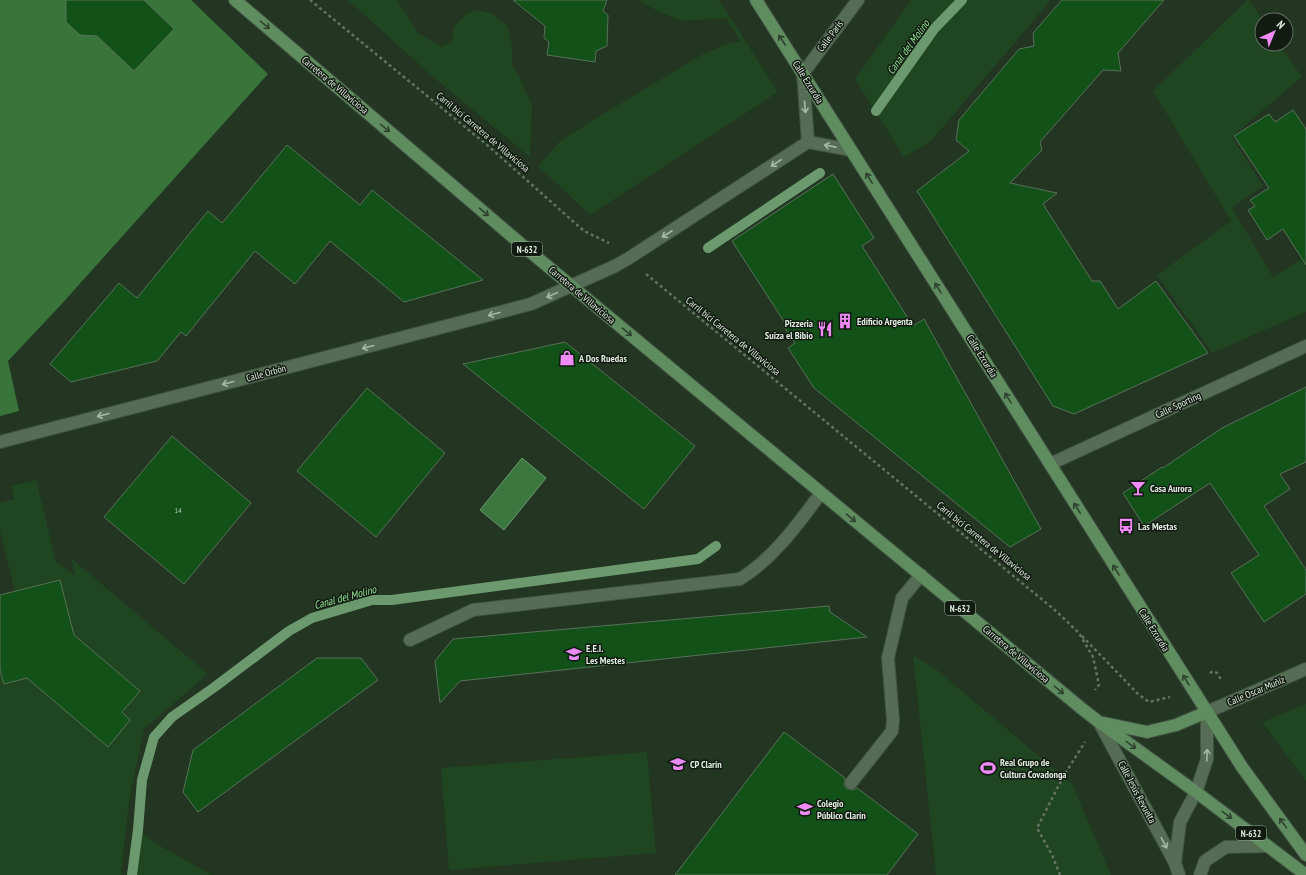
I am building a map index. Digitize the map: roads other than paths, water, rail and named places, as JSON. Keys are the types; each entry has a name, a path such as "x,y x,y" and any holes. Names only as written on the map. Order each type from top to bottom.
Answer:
{"main road":[{"name":"Carretera de Villaviciosa","path":"235,0 572,286 1081,708 1306,875"},
{"name":"Calle Ezcurdia","path":"756,0 1242,767 1306,855"},
{"name":"Carretera de Villaviciosa","path":"1099,722 1147,732 1176,725 1207,712"}],"street":[{"name":"Calle París","path":"803,73 858,0"},
{"path":"803,73 808,142 851,150"},
{"name":"Calle Orbón","path":"0,442 531,304 615,266 629,258 808,142"},
{"name":"Calle Sporting","path":"1050,464 1306,346"},
{"path":"410,640 473,610 740,579 754,570 774,550 797,524 821,493"},
{"path":"851,783 892,731 893,720 888,658 902,598 921,575"},
{"name":"Calle Oscar Muñíz","path":"1207,712 1306,669"},
{"path":"1196,792 1207,759 1207,712"},
{"name":"Calle Jesús Revuelta","path":"1099,722 1175,863 1179,875"},
{"name":"Calle Jesús Revuelta","path":"1175,863 1180,822 1196,792"},
{"path":"1200,875 1205,861 1226,847 1268,846"}],"waterway":[{"name":"Canal del Molino","path":"876,111 934,29 962,0"},
{"name":"Canal del Molino","path":"708,248 820,173"},
{"name":"Canal del Molino","path":"132,875 138,830 142,780 154,737 172,717 289,631 312,618 372,600 392,600 698,559 716,546"}],"place":[{"name":"Edificio Argenta","path":"845,321"},
{"name":"Pizzeria Suiza el Bibio","path":"825,329"},
{"name":"A Dos Ruedas","path":"567,358"},
{"name":"Casa Aurora","path":"1138,488"},
{"name":"Las Mestas","path":"1126,526"},
{"name":"E.E.I. Les Mestes","path":"574,654"},
{"name":"CP Clarín","path":"678,764"},
{"name":"Real Grupo de Cultura Covadonga","path":"988,768"},
{"name":"Colegio Público Clarín","path":"805,809"}]}
